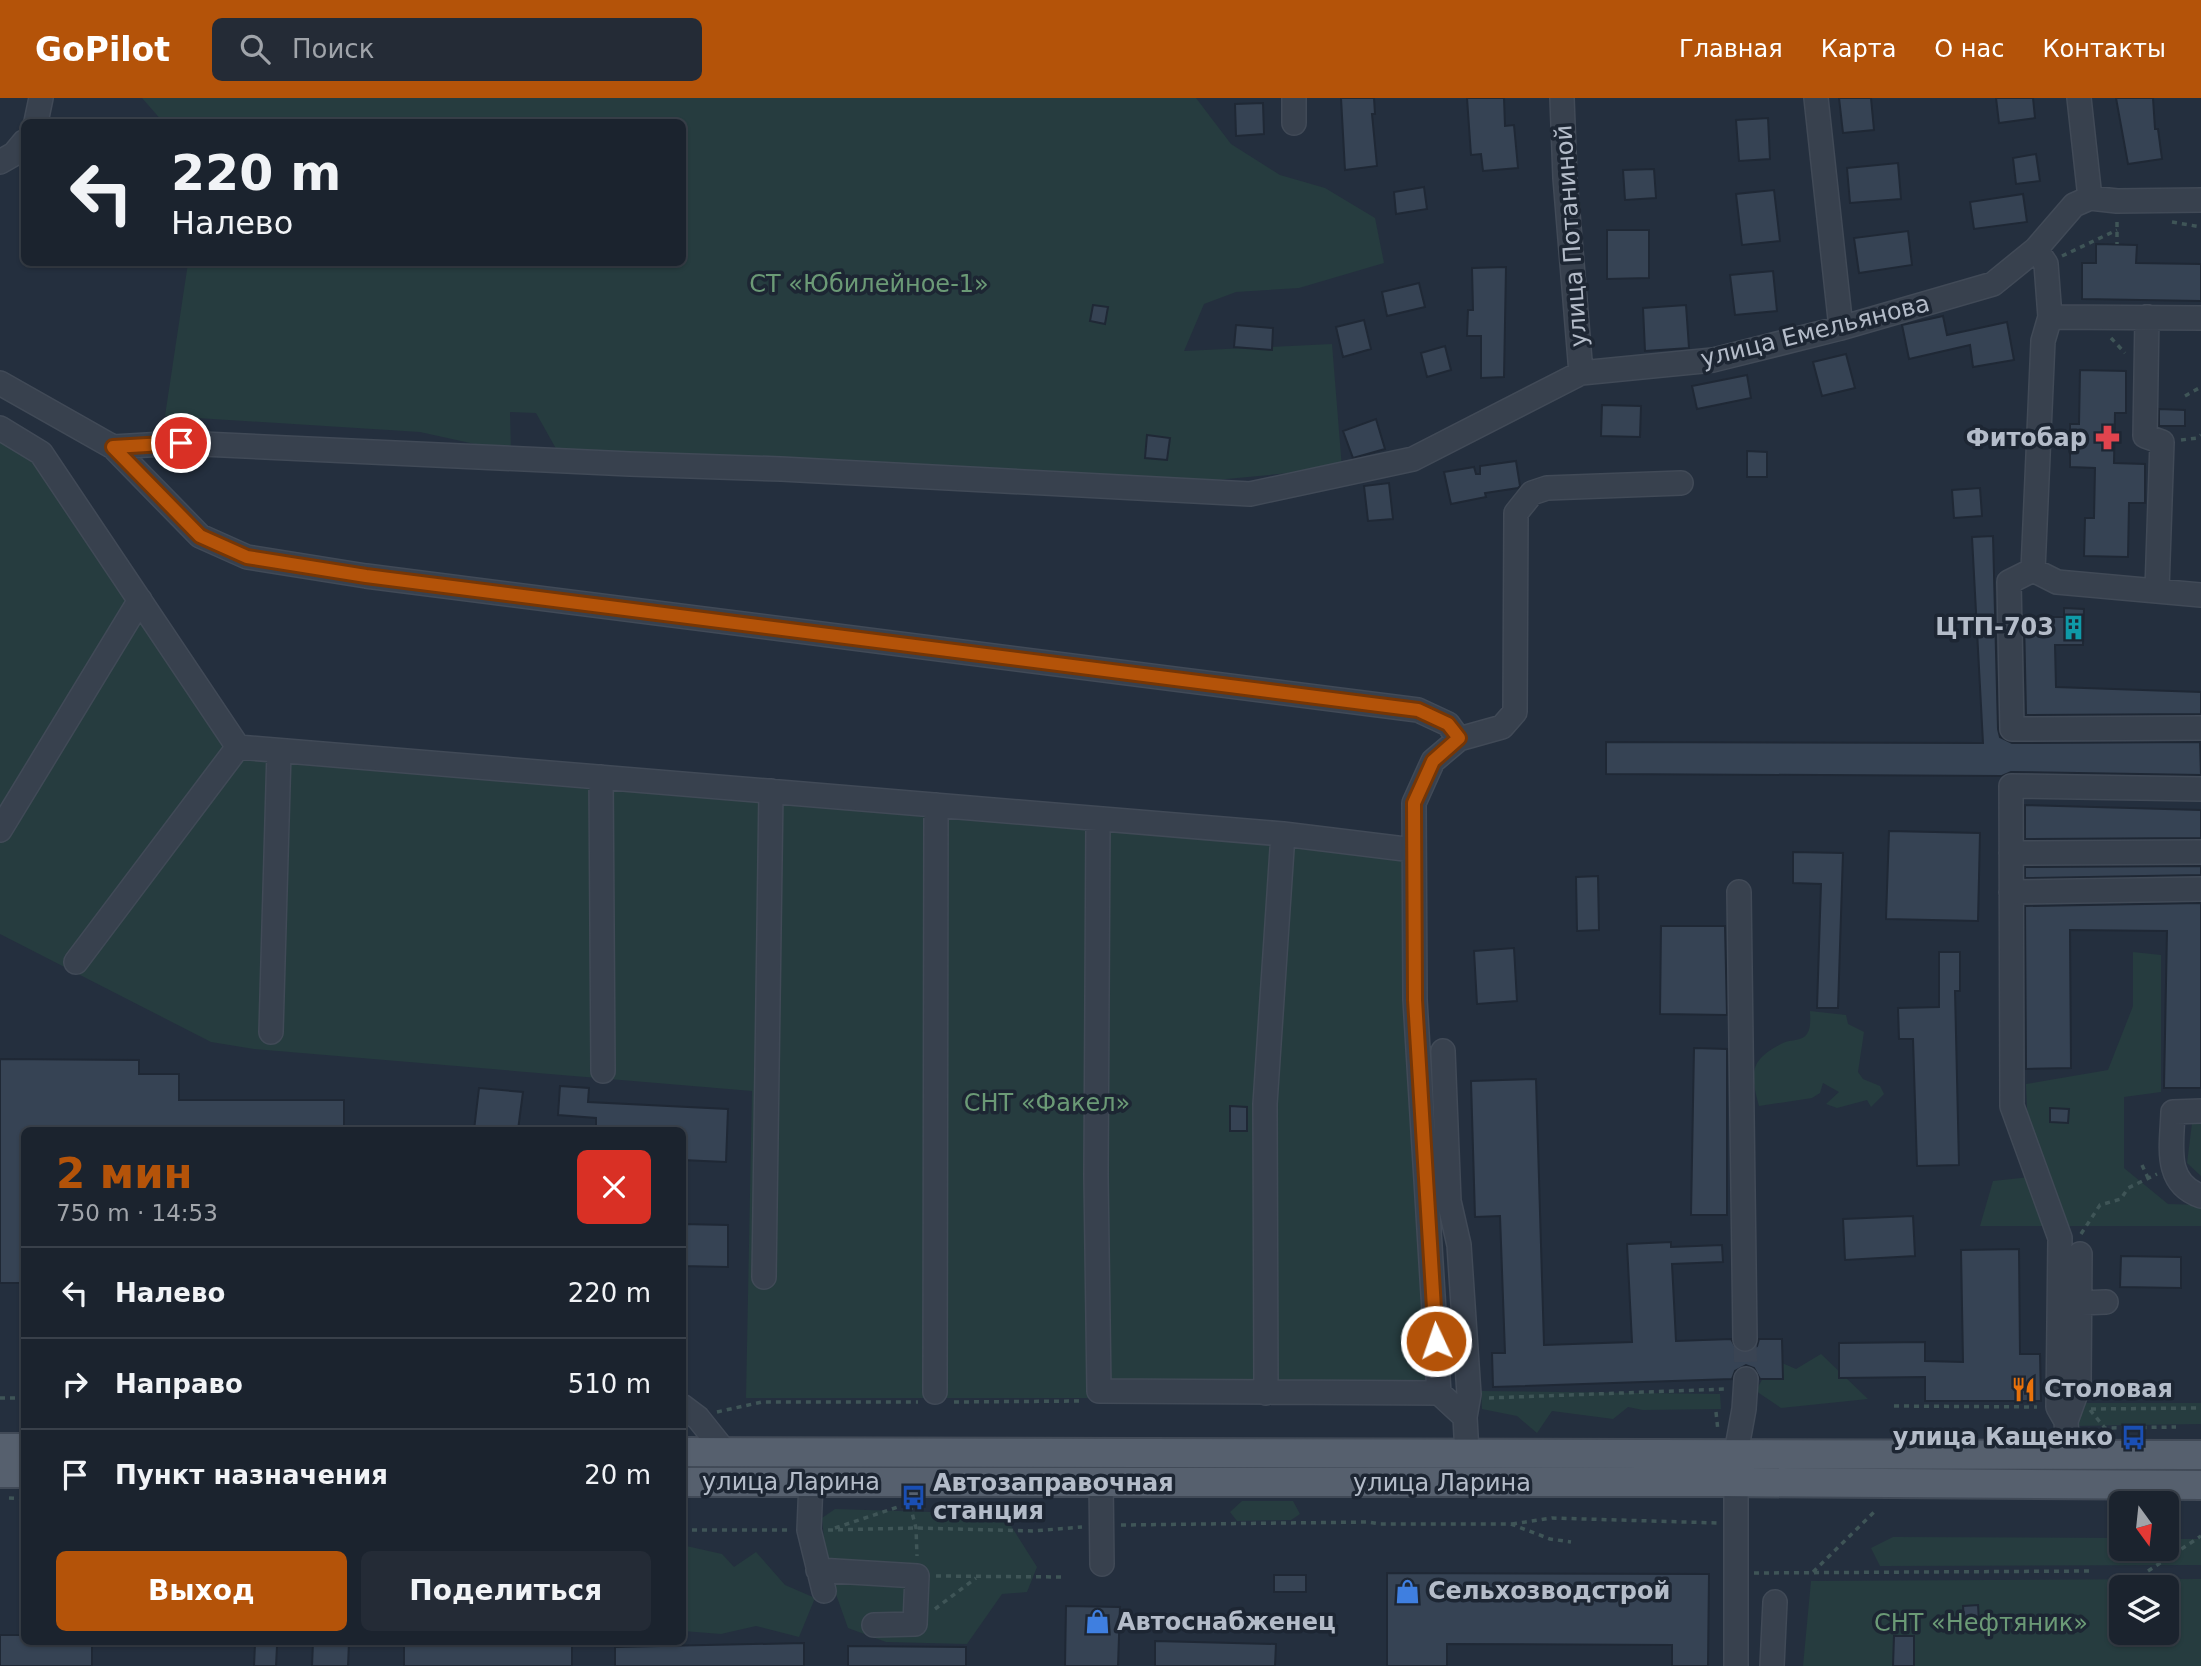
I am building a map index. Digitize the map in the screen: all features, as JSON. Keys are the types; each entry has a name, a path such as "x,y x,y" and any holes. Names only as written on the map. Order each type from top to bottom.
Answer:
{"main road":[{"name":"улица Ларина","path":"686,1452 1467,1454 1727,1447 2068,1455 2201,1455"},
{"path":"0,1448 21,1448"},
{"path":"0,1473 21,1473"},
{"name":"улица Ларина","path":"686,1482 2201,1485"}],"street":[{"path":"37,119 41,98"},
{"path":"1294,98 1294,123"},
{"name":"улица Потаниной","path":"1562,98 1565,178 1581,373"},
{"path":"1816,98 1841,328"},
{"path":"2079,98 2090,198 2117,201 2201,201"},
{"path":"0,162 14,154 21,146"},
{"name":"улица Емельянова","path":"113,447 181,443 617,464 781,469 1250,494 1413,459 1581,373 1713,360 1841,328 1993,284 2041,256 2074,205 2090,198"},
{"path":"2033,570 2043,341 2050,317 2041,256"},
{"path":"2050,317 2201,318"},
{"path":"2147,317 2146,436 2162,442 2157,590"},
{"path":"0,383 113,447 200,536 247,557 366,576 1418,710 1448,724 1459,738"},
{"path":"0,428 41,453 239,747"},
{"path":"1439,1393 1415,1000 1414,803 1433,761 1459,738 1503,727 1515,712 1516,513 1532,493 1547,488 1681,483"},
{"path":"2033,570 2057,582 2201,595"},
{"path":"2033,570 2009,582 2012,729 2201,728"},
{"path":"0,830 140,600"},
{"path":"239,747 1283,834 1413,850"},
{"path":"76,962 239,747"},
{"path":"271,1032 279,751"},
{"path":"601,777 603,1071"},
{"path":"2066,1421 2058,1407 2060,1238 2012,1106 2011,786 2201,789"},
{"path":"764,1277 771,791"},
{"path":"935,1392 936,805"},
{"path":"1098,819 1096,1176 1099,1391 1439,1393 1465,1417"},
{"path":"1266,1393 1265,1104 1283,834"},
{"path":"2011,853 2201,852"},
{"path":"2011,892 2201,889"},
{"path":"1739,892 1745,1339"},
{"path":"1443,1051 1449,1201 1459,1245 1469,1394 1465,1417 1467,1454"},
{"path":"2201,1111 2173,1112 2172,1167 2187,1191 2201,1196"},
{"path":"2068,1455 2066,1421 2079,1385 2080,1254"},
{"path":"2080,1303 2106,1302"},
{"path":"1736,1666 1736,1483 1727,1447 1744,1409 1746,1379"},
{"path":"686,1409 698,1418 726,1453"},
{"path":"1101,1481 1102,1564"},
{"path":"811,1482 820,1530 821,1581 917,1576 915,1624 874,1625"},
{"path":"1772,1666 1775,1602"}],"path":[{"path":"2041,256 2117,230"},
{"path":"2091,317 2146,374"},
{"path":"2185,396 2201,387"},
{"path":"2143,1165 2148,1178"},
{"path":"2060,1238 2079,1237 2100,1205 2121,1199 2128,1188 2172,1167"},
{"path":"0,1398 21,1398"},
{"path":"2088,1409 2105,1427 2176,1427"},
{"path":"1716,1412 1727,1447"},
{"path":"820,1530 909,1503 916,1528 917,1576 1063,1577"},
{"path":"1811,1573 1874,1512"},
{"path":"686,1530 916,1528 1032,1531 1101,1525 1368,1522 1511,1524 1552,1518 1719,1522 1735,1515"},
{"path":"1511,1524 1550,1539 1571,1542"},
{"path":"2148,1571 2201,1536"},
{"path":"1736,1573 2091,1571"},
{"path":"915,1624 978,1577"}],"green space":[{"name":"СТ «Юбилейное-1»","path":"142,98 1196,98 1231,144 1280,175 1325,188 1375,218 1384,263 1299,288 1236,292 1204,304 1184,351 1332,344 1342,468 1216,480 781,469 559,454 536,413 510,412 511,452 420,432 165,416 188,266 686,266 686,119 160,119"},
{"name":"СНТ «Факел»","path":"0,427 32,448 244,739 1405,837 1429,1398 746,1398 752,1091 254,1049 211,1042 0,934"},
{"path":"2133,952 2161,955 2161,1092 2124,1097 2124,1168 2168,1204 2201,1205 2201,1226 1980,1226 1993,1181 2030,1177 2026,1084 2108,1070 2133,1006"},
{"path":"1810,1011 1846,1015 1848,1024 1864,1032 1858,1072 1863,1079 1880,1086 1884,1094 1871,1107 1867,1100 1837,1108 1826,1104 1839,1092 1823,1083 1820,1093 1812,1098 1759,1106 1754,1085 1758,1062 1783,1043 1804,1037 1809,1028"},
{"path":"2201,1120 2201,1176 2187,1163 2192,1123"},
{"path":"1821,1354 1868,1399 1781,1408 1756,1391 1773,1359 1796,1369"},
{"path":"1481,1391 1720,1394 1721,1409 1643,1410 1628,1407 1613,1419 1552,1411 1537,1433 1517,1416 1482,1409"},
{"path":"2081,1403 2201,1403 2201,1424 2073,1426"},
{"path":"1242,1501 1293,1501 1300,1514 1291,1520 1237,1521 1230,1512"},
{"path":"835,1509 963,1513 1008,1521 1037,1567 1027,1592 1002,1594 967,1644 886,1642 848,1628 827,1569 822,1518"},
{"path":"1893,1537 2109,1538 2109,1561 2179,1561 2179,1539 2201,1539 2201,1565 1880,1566 1871,1548"},
{"path":"686,1546 722,1554 734,1567 756,1552 785,1585 815,1598 799,1637 756,1626 721,1634 686,1631"},
{"name":"СНТ «Нефтяник»","path":"2109,1579 2109,1645 2179,1645 2179,1579 2201,1579 2201,1666 1803,1666 1811,1581"}],"building":[{"path":"1341,98 1374,98 1375,114 1372,114 1377,166 1345,170"},
{"path":"1467,98 1504,98 1505,126 1514,125 1518,168 1483,171 1481,154 1471,155"},
{"path":"1839,98 1871,98 1874,130 1843,133"},
{"path":"1996,98 2033,98 2035,118 1999,123"},
{"path":"2116,98 2153,98 2155,129 2158,129 2162,159 2128,164"},
{"path":"1263,103 1264,134 1236,136 1235,104"},
{"path":"1768,118 1770,159 1739,161 1736,120"},
{"path":"2036,154 2040,181 2016,184 2013,158"},
{"path":"1898,163 1901,199 1850,203 1847,168"},
{"path":"1654,169 1656,198 1625,200 1623,170"},
{"path":"1424,187 1427,209 1396,214 1394,192"},
{"path":"1774,190 1780,241 1742,245 1736,194"},
{"path":"2023,194 2027,222 1974,229 1970,202"},
{"path":"1607,230 1649,230 1649,278 1607,279"},
{"path":"1908,231 1912,265 1859,273 1854,238"},
{"path":"2096,244 2137,245 2136,263 2201,264 2201,301 2082,299 2082,263 2096,263"},
{"path":"1506,267 1504,377 1481,378 1481,336 1467,336 1468,310 1473,310 1472,268"},
{"path":"1773,271 1777,311 1735,315 1730,275"},
{"path":"1419,283 1425,307 1387,316 1382,292"},
{"path":"1093,305 1108,307 1105,324 1090,321"},
{"path":"1686,305 1689,348 1645,351 1643,308"},
{"path":"1943,316 1947,335 2007,322 2014,360 1973,367 1970,345 1909,359 1902,325"},
{"path":"1364,320 1371,349 1343,357 1336,327"},
{"path":"1236,325 1273,328 1272,350 1234,347"},
{"path":"1445,346 1451,370 1427,377 1421,353"},
{"path":"1846,354 1855,388 1822,396 1813,362"},
{"path":"2080,370 2126,371 2126,413 2115,413 2114,463 2145,464 2145,503 2129,503 2128,557 2084,556 2085,518 2094,518 2095,468 2070,467 2070,424 2079,424"},
{"path":"1747,375 1751,398 1697,409 1692,386"},
{"path":"1602,405 1641,406 1640,437 1601,436"},
{"path":"2159,409 2185,410 2185,426 2159,426"},
{"path":"1376,419 1385,449 1353,458 1343,431"},
{"path":"1147,435 1170,438 1167,460 1145,458"},
{"path":"1747,451 1767,452 1767,477 1747,477"},
{"path":"1516,461 1520,486 1518,488 1485,493 1486,497 1451,504 1444,472 1474,467 1476,474 1480,474 1480,466"},
{"path":"1389,483 1393,519 1368,521 1364,486"},
{"path":"1980,488 1982,516 1954,518 1952,490"},
{"path":"1993,536 2000,737 2012,743 2200,742 2201,775 2011,772 2002,776 1606,774 1606,742 1983,743 1972,537"},
{"path":"2064,608 2084,609 2083,645 2055,645 2056,687 2201,692 2201,714 2026,715 2024,617 2064,617"},
{"path":"2025,805 2201,810 2201,838 2025,839"},
{"path":"1889,831 1980,833 1978,921 1886,919"},
{"path":"1793,852 1843,853 1838,1008 1817,1008 1821,884 1793,883"},
{"path":"2201,866 2201,875 2025,878 2025,867"},
{"path":"1598,876 1599,930 1577,931 1576,877"},
{"path":"2201,903 2201,1088 2164,1088 2167,931 2070,930 2071,1068 2026,1069 2025,906"},
{"path":"1661,926 1725,926 1727,1015 1660,1014"},
{"path":"1514,948 1517,1001 1477,1004 1474,951"},
{"path":"1939,952 1960,952 1960,991 1955,991 1959,1165 1917,1166 1913,1039 1899,1039 1898,1008 1939,1007"},
{"path":"1694,1048 1727,1049 1727,1215 1691,1215"},
{"path":"0,1059 139,1060 139,1074 179,1074 179,1100 344,1100 344,1127 21,1127 21,1283 0,1283"},
{"path":"1536,1079 1544,1345 1632,1342 1627,1244 1671,1242 1671,1247 1722,1245 1723,1262 1672,1264 1676,1341 1731,1339 1738,1351 1746,1353 1757,1346 1759,1339 1782,1339 1783,1379 1760,1379 1754,1368 1746,1365 1735,1371 1732,1379 1493,1387 1492,1353 1505,1353 1500,1216 1475,1217 1471,1081"},
{"path":"560,1086 589,1088 588,1102 728,1109 726,1162 686,1160 686,1127 596,1127 596,1118 558,1115"},
{"path":"479,1088 523,1092 518,1127 474,1127"},
{"path":"1230,1106 1247,1107 1247,1131 1230,1131"},
{"path":"2050,1108 2069,1109 2068,1123 2050,1122"},
{"path":"1913,1216 1915,1256 1845,1260 1843,1219"},
{"path":"686,1224 728,1225 728,1267 686,1266"},
{"path":"2019,1249 2020,1354 2040,1354 2041,1401 1925,1401 1925,1377 1839,1378 1839,1343 1925,1342 1925,1361 1963,1362 1961,1250"},
{"path":"2121,1256 2181,1257 2181,1288 2120,1287"},
{"path":"1387,1573 1709,1574 1708,1666 1672,1666 1672,1645 1447,1644 1447,1666 1387,1666"},
{"path":"1274,1575 1306,1575 1306,1592 1274,1592"},
{"path":"1978,1605 1979,1621 1964,1622 1963,1606"},
{"path":"1066,1606 1120,1607 1118,1666 1065,1666"},
{"path":"0,1635 21,1635 21,1645 92,1645 92,1666 0,1666"},
{"path":"1894,1636 1914,1636 1914,1666 1893,1666"},
{"path":"1155,1641 1276,1644 1275,1666 1155,1666"},
{"path":"804,1643 804,1666 615,1666 615,1647"},
{"path":"255,1645 277,1646 276,1666 254,1666"},
{"path":"313,1645 349,1645 348,1666 312,1666"},
{"path":"404,1645 572,1645 572,1666 404,1666"},
{"path":"848,1646 966,1647 966,1666 848,1666"}],"tunnel":[{"path":"1745,1339 1746,1379"}],"place":[{"name":"Фитобар","path":"2107,438"},
{"name":"ЦТП-703","path":"2074,627"},
{"name":"Столовая","path":"2024,1389"},
{"name":"улица Кащенко","path":"2133,1437"},
{"name":"Автозаправочная станция","path":"913,1497"},
{"name":"Сельхозводстрой","path":"1408,1591"},
{"name":"Автоснабженец","path":"1097,1622"}],"route":[{"path":"181,443 113,447 200,536 247,557 366,576 1418,710 1448,724 1459,738 1433,761 1414,803 1413,850 1415,1000 1436,1341"}]}
